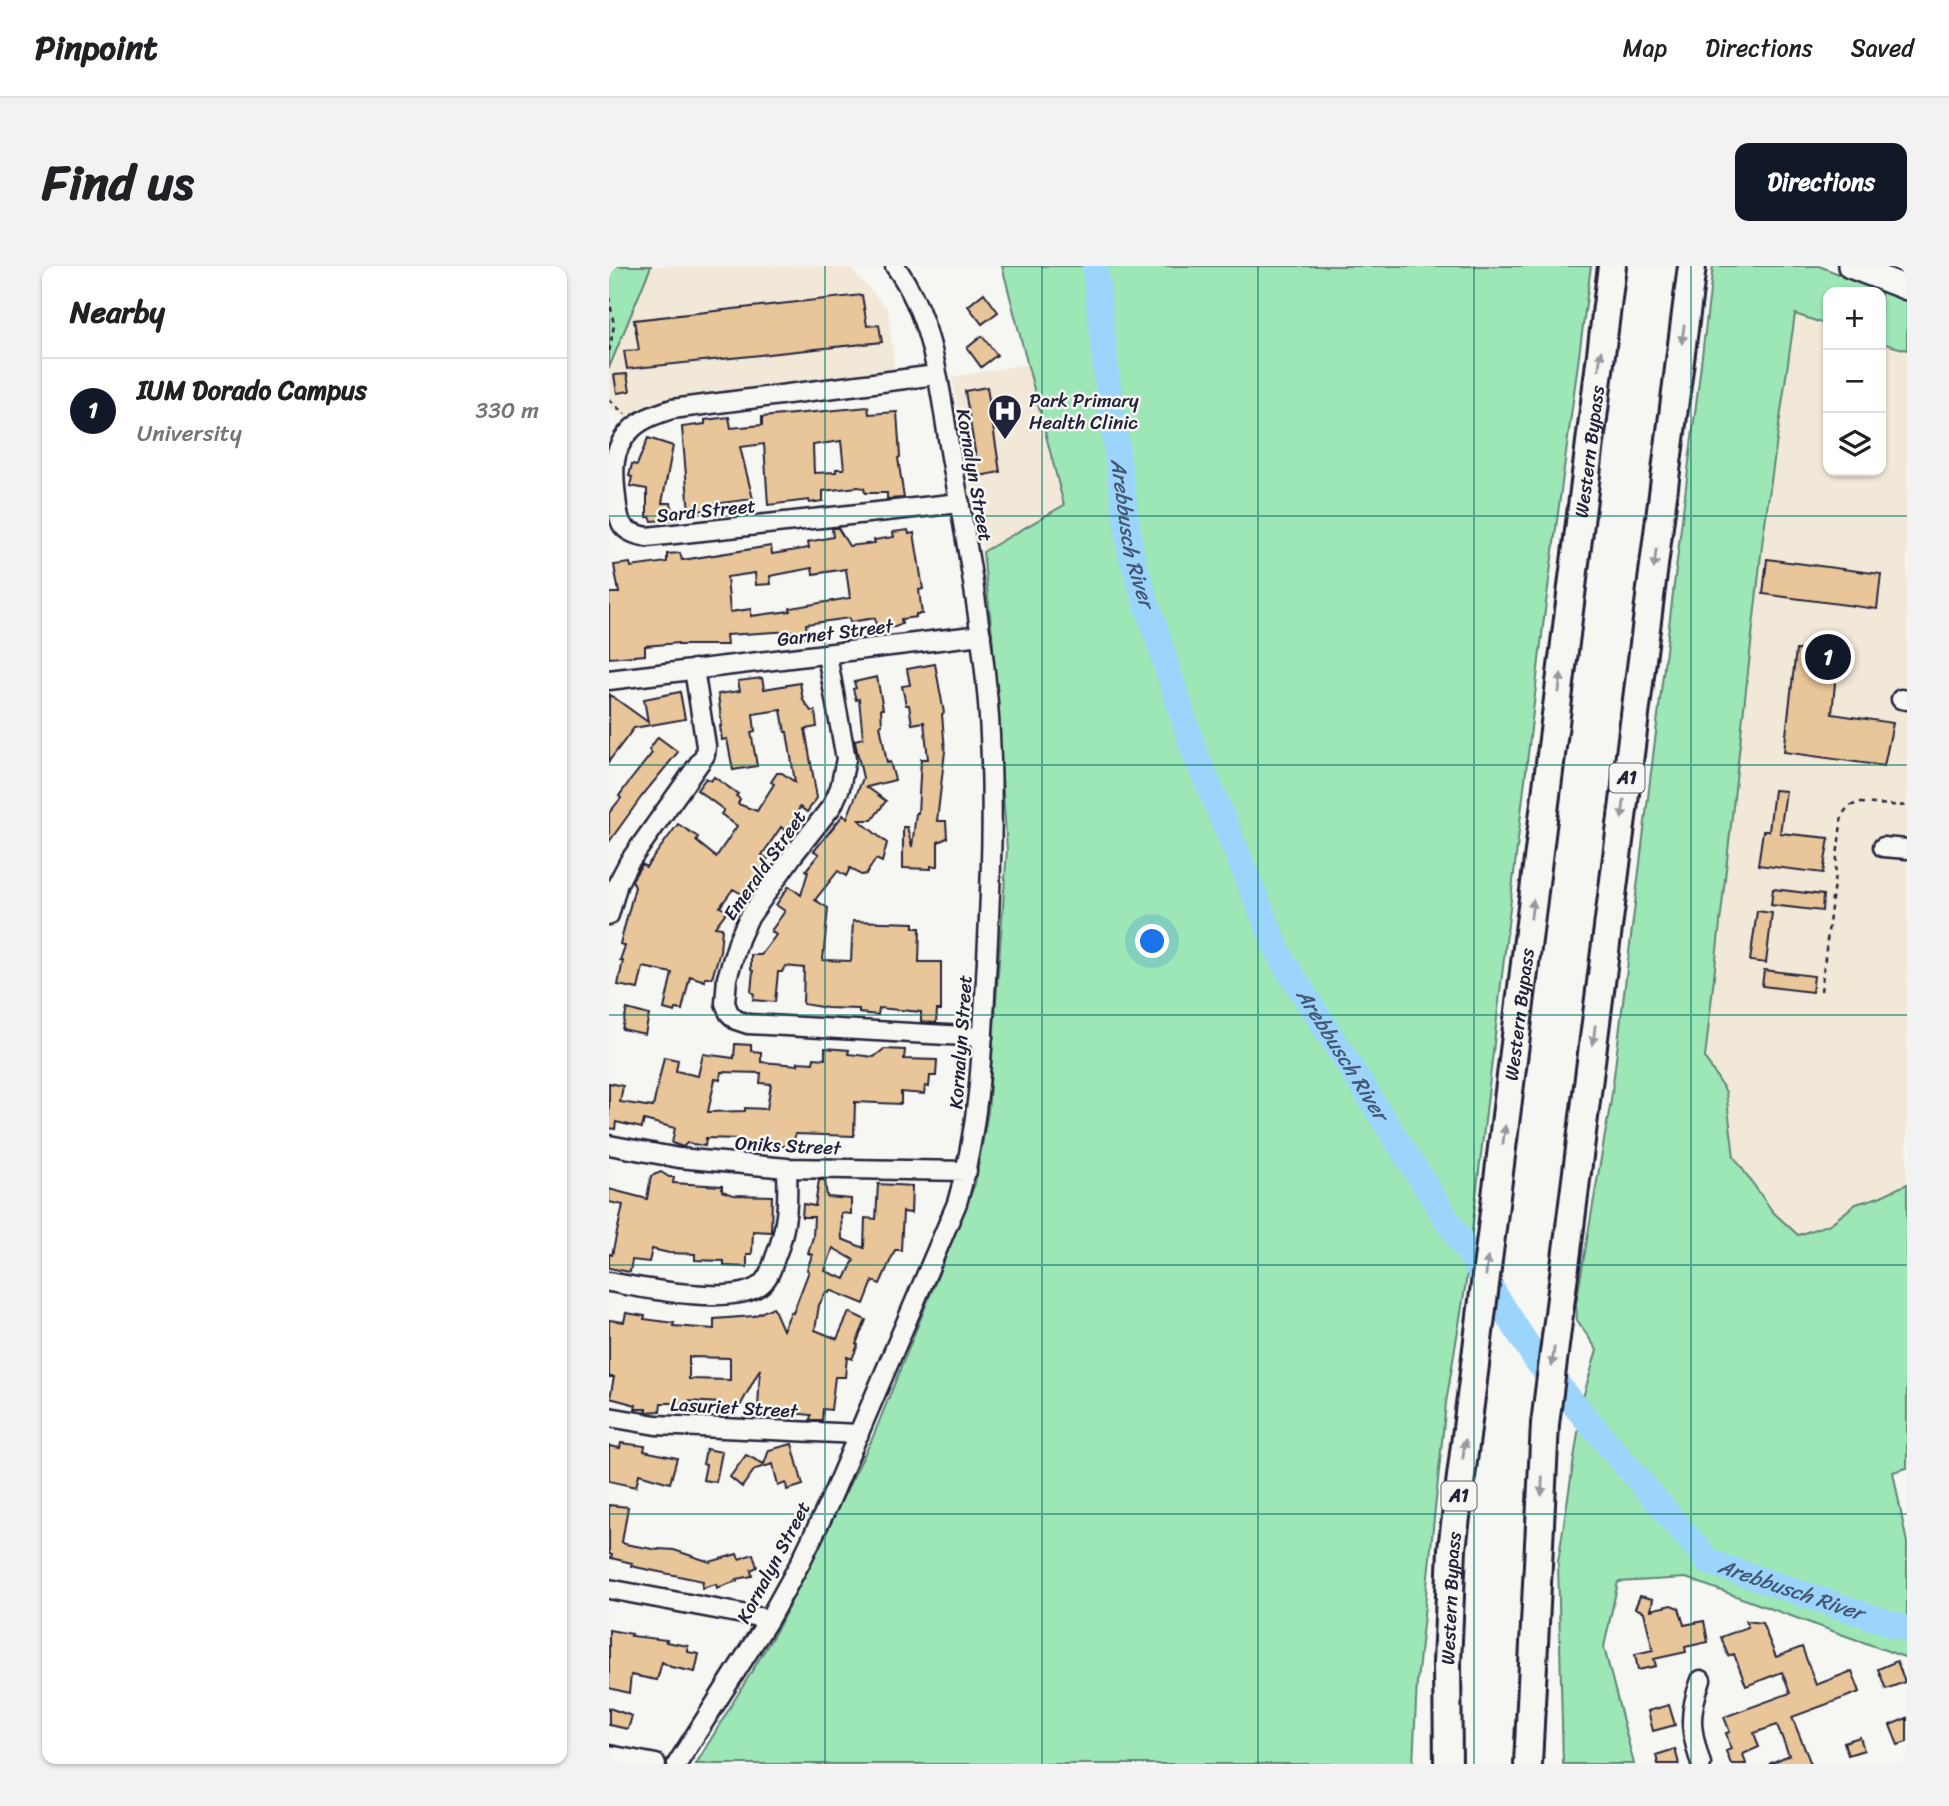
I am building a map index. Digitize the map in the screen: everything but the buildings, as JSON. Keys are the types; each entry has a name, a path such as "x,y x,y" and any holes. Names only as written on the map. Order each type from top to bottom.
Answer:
{"highway":[{"name":"Western Bypass","path":"1448,1764 1447,1663 1452,1549 1612,266"},
{"name":"A1","path":"1528,1764 1545,1424 1692,266"},
{"path":"1539,1547 1544,1764"},
{"path":"1437,1764 1447,1663"}],"main road":[{"path":"1850,266 1907,288"}],"street":[{"name":"Kornalyn Street","path":"677,1764 769,1619 829,1503 957,1203 967,1171 979,1102 992,856 991,765 981,635 936,375 920,309 914,294 895,266"},
{"name":"Sard Street","path":"936,375 672,409 650,416 629,431 618,449 614,463 618,519 624,528 635,535 647,537 960,503"},
{"name":"Garnet Street","path":"609,680 981,635"},
{"name":"Emerald Street","path":"827,655 846,759 845,773 832,806 747,919 727,978 725,1003 729,1013 736,1020 748,1024 983,1037"},
{"path":"609,915 618,883 629,862 705,755 706,746 694,669"},
{"path":"1883,847 1907,849"},
{"name":"Oniks Street","path":"609,1145 679,1158 787,1168 967,1171"},
{"path":"609,1282 653,1290 716,1295 744,1293 760,1286 769,1274 783,1239 788,1216 787,1168"},
{"name":"Lasuriet Street","path":"609,1417 689,1427 859,1434"},
{"path":"609,1589 769,1619"},
{"path":"1701,1764 1692,1732 1694,1701 1702,1680"},
{"path":"609,1755 656,1764"}],"path":[{"path":"609,297 614,325 609,353"},
{"path":"609,400 637,425"},
{"path":"1821,991 1842,815 1849,806 1860,803 1907,807"}],"shaded area":[{"path":"651,266 848,266 888,309 895,375 631,420 609,409 609,368"},
{"path":"1795,313 1823,323 1823,476 1886,476 1886,344 1907,350 1907,1184 1856,1204 1830,1224 1798,1235 1773,1212 1734,1157 1726,1092 1705,1058 1763,537"},
{"name":"Park Primary Health Clinic","path":"1027,364 1064,506 983,552 952,377"}],"green space":[{"path":"609,266 651,266 609,368"},
{"path":"1002,266 1591,266 1544,618 1466,1282 1446,1403 1417,1682 1413,1764 696,1764 779,1626 872,1439 975,1184 988,1112 1007,850 992,633 983,552 1064,505"},
{"path":"1713,266 1819,266 1872,287 1823,287 1823,323 1795,314 1763,537 1705,1058 1726,1092 1734,1157 1773,1212 1798,1235 1830,1224 1856,1204 1907,1184 1907,1468 1893,1472 1907,1543 1907,1658 1686,1578 1618,1582 1604,1647 1634,1764 1563,1764 1558,1562 1584,1394 1597,1350 1577,1320 1576,1304 1611,1100"},
{"path":"1886,293 1907,301 1907,350 1886,344"}],"waterway":[{"name":"Arebbusch River","path":"1095,266 1131,555 1193,748 1281,958 1537,1361 1709,1562 1907,1629"}],"place":[{"name":"Park Primary Health Clinic","path":"1005,441"},
{"name":"IUM Dorado Campus","path":"1828,657"}]}
